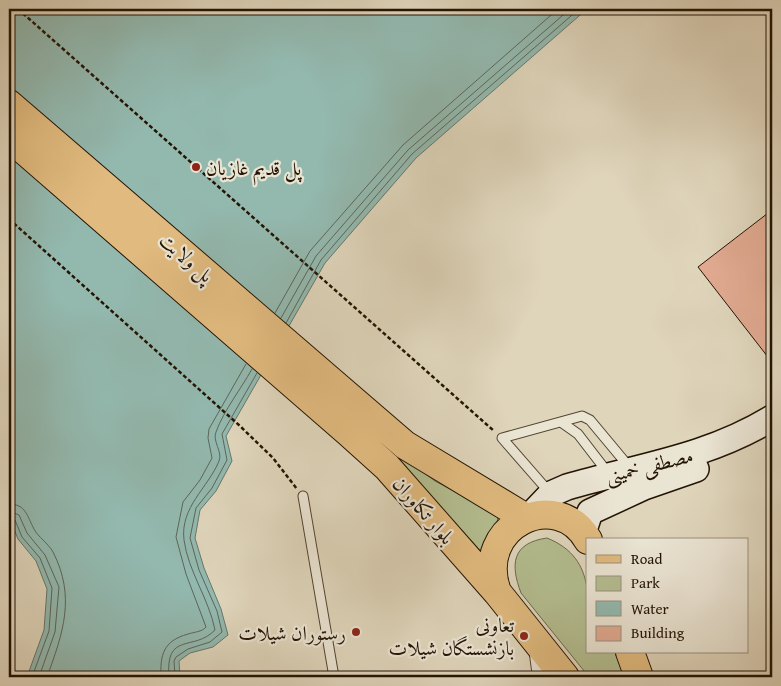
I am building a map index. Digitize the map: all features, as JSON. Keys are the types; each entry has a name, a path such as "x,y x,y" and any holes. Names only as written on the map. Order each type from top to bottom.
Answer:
{"main road":[{"name":"پل ولایت","path":"9,104 366,411"},
{"name":"پل ولایت","path":"9,137 348,432"},
{"name":"بلوار تکاوران","path":"366,411 405,445 528,517"},
{"name":"مصطفی خمینی","path":"528,517 551,494 582,482 712,448 772,418"},
{"name":"مصطفی خمینی","path":"587,528 644,487 696,469 772,431"},
{"name":"بلوار تکاوران","path":"348,432 387,467 497,592 564,677"},
{"path":"582,482 575,490 574,500 580,509 587,528"},
{"path":"497,592 492,580 493,554 506,532 528,517 553,516 587,528"},
{"path":"631,654 639,677"}],"street":[{"path":"538,644 542,677"}],"lane":[{"path":"551,494 502,438 582,416 590,420 620,472"},
{"path":"561,422 578,434 620,472"},
{"path":"303,496 334,677"}],"path":[{"path":"18,9 502,438"},
{"path":"9,219 240,426 273,458 303,496"}],"green space":[{"path":"361,419 393,450 435,481 498,515 496,533 487,558 429,494 355,424"},
{"path":"547,538 564,547 575,558 583,571 586,586 586,654 616,654 624,677 589,677 521,593 515,564 517,556 520,550 535,541"}],"water":[{"path":"9,9 587,9 416,158 325,263 226,436 232,461 216,491 200,510 195,538 204,568 221,609 228,635 213,647 190,653 179,661 180,677 27,677 44,630 47,589 36,561 18,539 9,517"}],"building":[{"path":"772,210 772,360 771,361 698,267"}],"place":[{"name":"پل قدیم غازیان","path":"196,167"},
{"name":"رستوران شیلات","path":"356,632"},
{"name":"تعاونی بازنشستگان شیلات","path":"524,636"}]}
